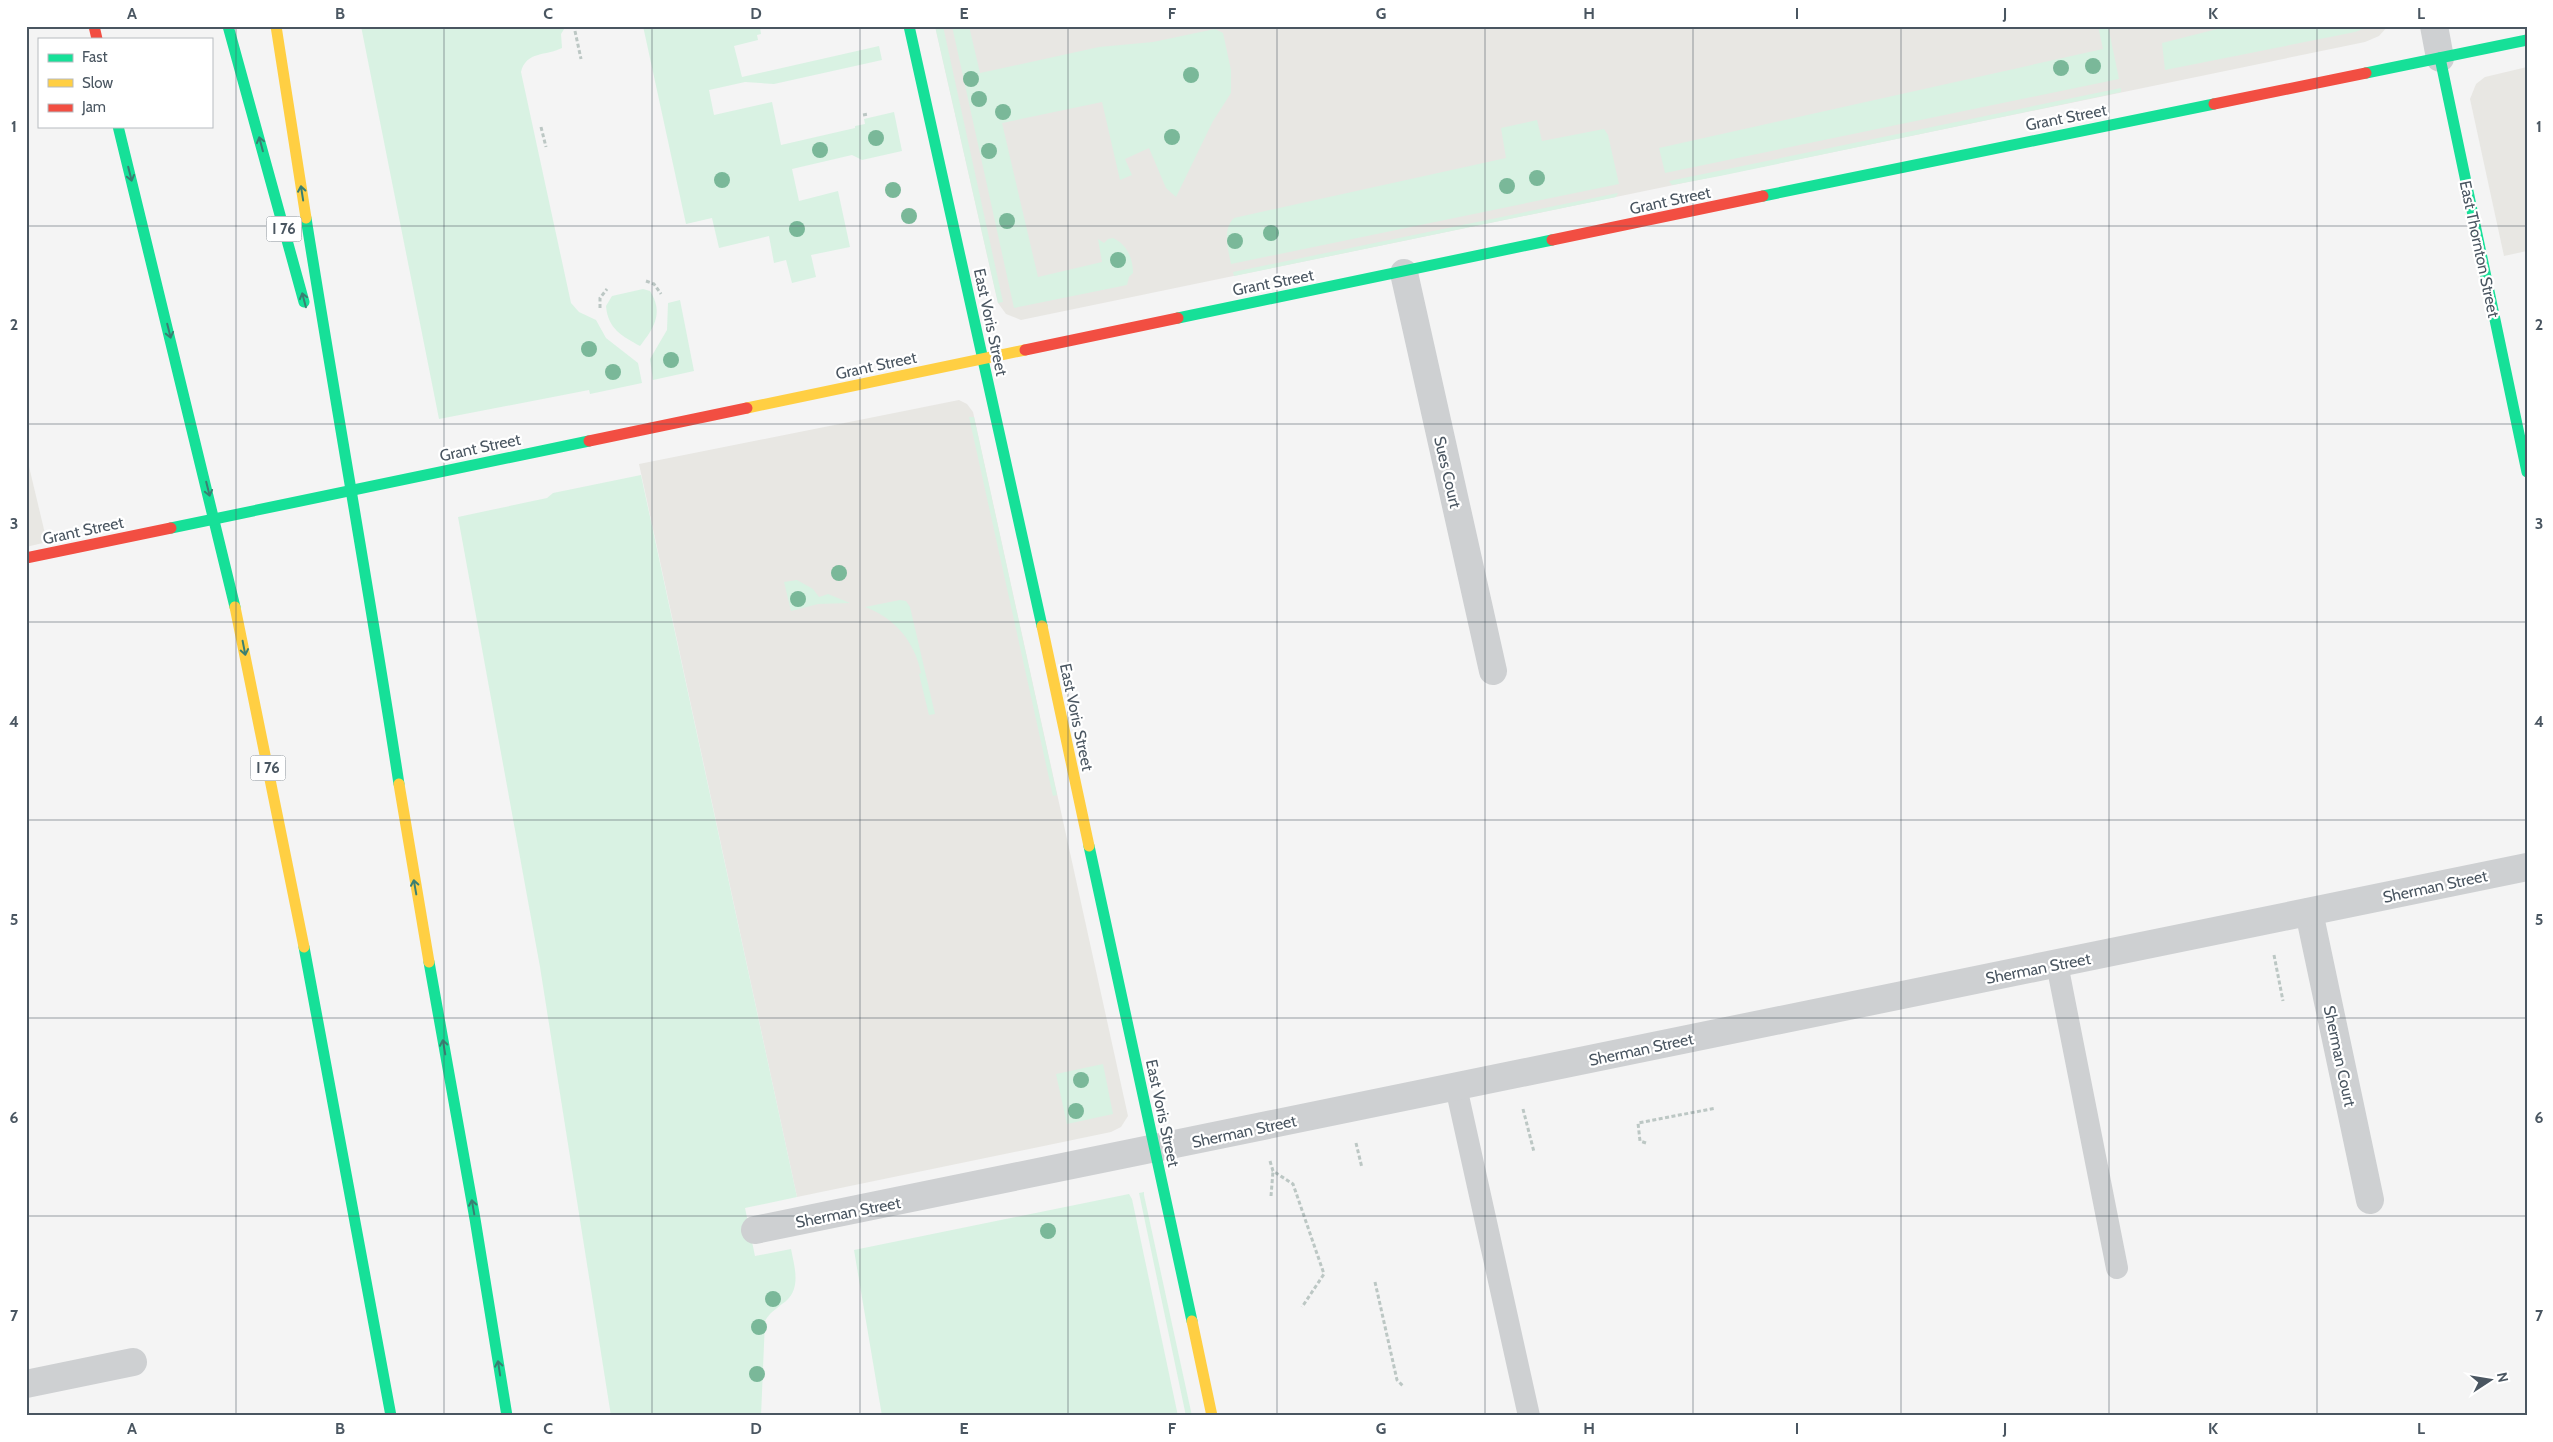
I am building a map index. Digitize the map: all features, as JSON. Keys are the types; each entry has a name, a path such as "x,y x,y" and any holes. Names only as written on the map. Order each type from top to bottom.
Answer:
{"main road":[{"name":"I 76","path":"228,26 306,309"},
{"path":"276,26 340,432 377,639 410,862 475,1219 507,1416"},
{"name":"East Voris Street","path":"909,26 1030,569 1212,1416"},
{"name":"Grant Street","path":"26,558 1928,162 2527,40"},
{"name":"East Thornton Street","path":"2440,58 2527,472"},
{"name":"I 76","path":"118,128 227,567 318,1014 391,1416"},
{"path":"311,328 340,432"}],"street":[{"name":"East Thornton Street","path":"2434,26 2440,58"},
{"name":"Sues Court","path":"1404,272 1493,671"},
{"name":"Sherman Street","path":"755,1230 2527,867"},
{"name":"Sherman Court","path":"2309,912 2370,1200"},
{"path":"26,1384 133,1362"}],"lane":[{"path":"2057,964 2117,1268"},
{"path":"1456,1087 1529,1416"}],"path":[{"path":"574,31 580,59"},
{"path":"863,115 868,114"},
{"path":"541,127 546,147"},
{"path":"646,281 654,284 661,294"},
{"path":"600,308 600,298 607,289"},
{"path":"2274,952 2283,1001"},
{"path":"1522,1108 1534,1152"},
{"path":"1646,1143 1640,1141 1638,1123 1716,1108"},
{"path":"1356,1143 1362,1168"},
{"path":"1270,1161 1273,1171 1271,1196"},
{"path":"1273,1171 1293,1184 1324,1274 1302,1307"},
{"path":"1375,1282 1397,1380 1404,1387"}],"shaded area":[{"path":"935,26 2388,26 2379,36 2365,42 1021,320 1006,314 998,303"},
{"path":"2527,67 2527,251 2504,256 2470,99 2476,84 2485,77"},
{"path":"959,400 967,404 973,412 1128,1116 1121,1127 1111,1132 797,1197 639,464"},
{"path":"26,454 47,542 26,547"}],"green space":[{"path":"361,26 566,26 561,34 562,48 532,57 524,65 521,72 571,303 579,312 596,320 606,338 638,363 642,383 590,394 589,390 439,419"},
{"path":"643,26 765,26 760,28 761,34 757,35 758,40 734,46 742,77 879,46 882,60 774,84 745,82 709,90 714,115 772,102 781,145 855,128 855,126 865,124 864,119 894,112 902,151 862,160 852,155 792,169 799,201 838,191 850,247 811,255 816,277 792,283 786,260 774,263 769,236 719,248 712,218 686,224"},
{"path":"935,26 943,26 1003,302 998,303"},
{"path":"952,26 969,26 980,73 1099,47 1153,42 1215,29 1223,33 1231,70 1231,93 1213,121 1176,197 1166,188 1149,148 1125,159 1132,175 1120,180 1102,102 1002,123 1038,277 1102,262 1098,239 1104,243 1108,239 1113,238 1122,244 1132,262 1133,273 1129,277 1127,285 1014,308"},
{"path":"2098,26 2108,26 2119,79 1665,173 1659,148 2103,49"},
{"path":"2229,26 2371,26 2355,32 2165,70 2162,43"},
{"path":"2121,88 2121,92 1720,176 1672,185 1669,181"},
{"path":"1537,120 1542,141 1604,129 1608,135 1619,184 1231,264 1227,246 1227,234 1230,223 1234,218 1506,158 1501,128"},
{"path":"1618,193 1616,197 1234,276 1233,272"},
{"path":"643,289 650,291 657,313 653,326 640,346 617,331 610,321 606,306 612,296"},
{"path":"680,300 694,371 653,380 650,359 667,330 668,303"},
{"path":"969,417 974,417 1057,795 1053,796"},
{"path":"641,475 797,1197 745,1208 755,1256 791,1249 796,1279 795,1286 788,1299 771,1313 765,1321 761,1416 611,1416 540,967 458,517 547,498 553,493"},
{"path":"797,580 813,589 819,597 828,594 850,603 818,604 791,611 784,582"},
{"path":"900,600 906,601 910,607 935,714 929,715 919,674 921,673 909,641 886,618 865,607"},
{"path":"1103,1064 1113,1114 1067,1124 1056,1074"},
{"path":"1144,1192 1192,1416 1186,1416 1139,1193"},
{"path":"1129,1194 1132,1199 1178,1416 882,1416 854,1250"}],"traffic: fast":[{"path":"228,26 304,302"},
{"path":"909,26 1042,626"},
{"path":"2366,73 2527,40"},
{"path":"2440,58 2527,472"},
{"path":"1763,196 2214,104"},
{"path":"118,128 235,607"},
{"path":"306,218 399,784"},
{"path":"1178,318 1552,240"},
{"path":"171,528 589,441"},
{"path":"1089,846 1192,1321"},
{"path":"304,947 391,1416"},
{"path":"429,962 475,1219 507,1416"}],"traffic: slow":[{"path":"276,26 306,218"},
{"path":"747,408 1025,350"},
{"path":"235,607 304,947"},
{"path":"1042,626 1089,846"},
{"path":"399,784 429,962"},
{"path":"1192,1321 1212,1416"}],"traffic: jam":[{"path":"94,26 97,38"},
{"path":"2214,104 2366,73"},
{"path":"1552,240 1763,196"},
{"path":"1025,350 1178,318"},
{"path":"589,441 747,408"},
{"path":"26,558 171,528"}]}
